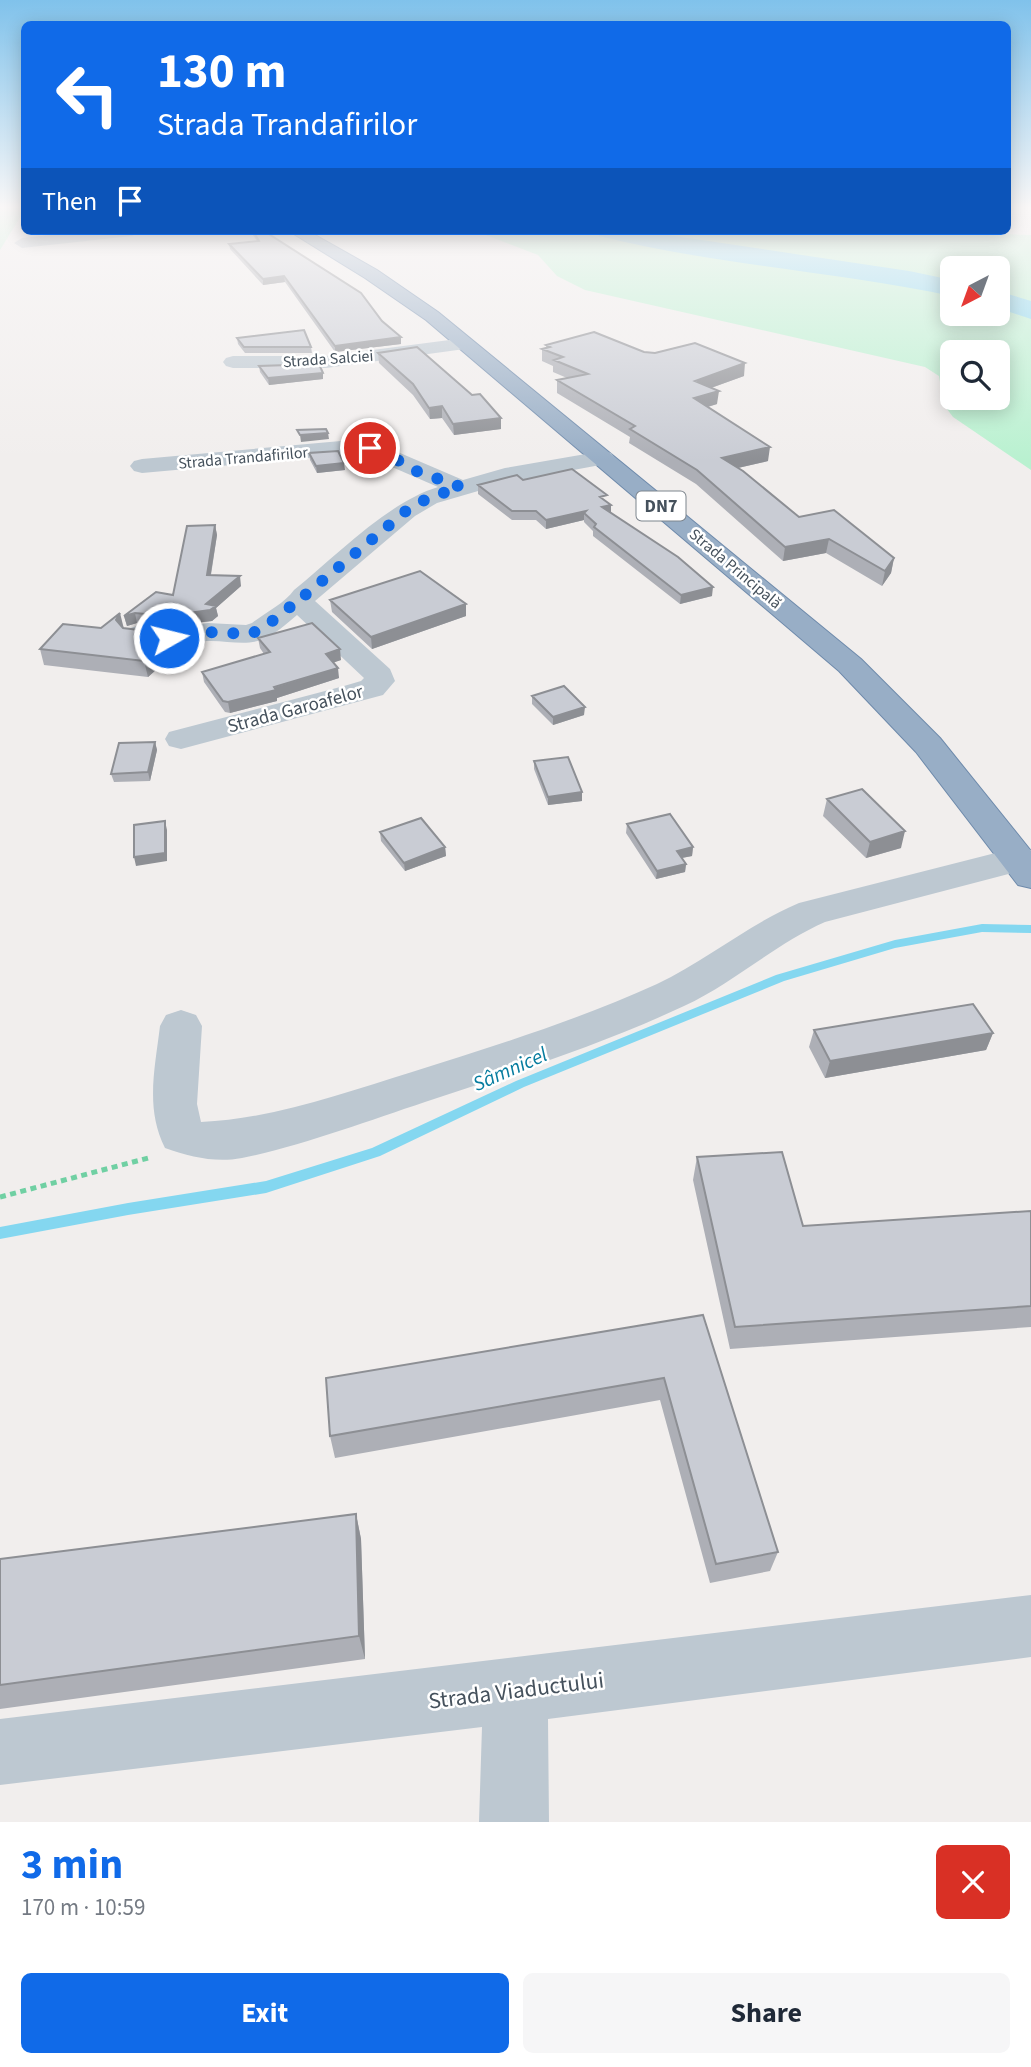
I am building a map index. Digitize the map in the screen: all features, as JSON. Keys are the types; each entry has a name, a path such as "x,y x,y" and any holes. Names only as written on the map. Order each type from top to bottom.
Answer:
{"highway":[{"name":"Strada Principală","path":"398,291 850,665 928,745 1025,868"}],"street":[{"name":"Strada Salciei","path":"233,362 326,362 465,344"},
{"name":"Strada Trandafirilor","path":"142,466 352,447 370,448 384,452 416,471 461,487"},
{"path":"136,635 169,638 208,632 250,634 300,603 304,596 406,511 428,498 505,475 603,458"},
{"name":"Strada Garoafelor","path":"181,738 355,693 372,688 380,681 379,675 300,603"},
{"path":"181,1026 174,1104 181,1135 201,1141 241,1139 363,1105 605,1022 711,974 758,939 813,912 1025,868"},
{"name":"Strada Viaductului","path":"0,1752 1031,1626"},
{"path":"514,1822 515,1690"}],"path":[{"path":"0,1196 159,1156"}],"green space":[{"path":"590,291 940,291 940,326 1010,326 1010,291 1031,291 1031,470 953,417 948,410 1010,410 1010,340 940,340 940,382 939,376 925,367"}],"building":[{"path":"295,291 358,291 382,321 401,337 335,346"},
{"path":"304,330 311,347 244,347 237,338"},
{"path":"594,332 644,352 655,353 695,343 745,363 695,381 719,391 694,398 770,447 722,458 743,471 799,517 834,510 894,558 885,571 829,539 785,547 697,470 630,429 635,426 557,380 588,374 554,360 563,357 542,349 550,347 546,345"},
{"path":"417,347 472,395 480,394 501,418 453,424 442,406 429,408 413,384 378,353"},
{"path":"319,364 323,373 268,378 259,366"},
{"path":"326,429 328,433 300,435 297,430"},
{"path":"338,451 344,463 316,466 309,453"},
{"path":"572,469 607,495 600,497 611,505 602,507 678,557 713,587 681,595 594,527 596,524 584,513 586,511 546,520 536,511 512,511 478,485 517,475 523,480"},
{"path":"215,525 207,575 240,576 206,604 216,606 210,610 167,616 135,613 124,616 156,592 173,595 187,526"},
{"path":"420,571 466,604 371,637 330,600"},
{"path":"120,613 116,620 123,628 155,632 180,630 144,661 40,649 63,624 101,628"},
{"path":"312,623 340,649 326,654 338,668 274,687 276,690 228,702 223,701 202,672 270,652 258,638"},
{"path":"564,686 585,707 553,717 532,696"},
{"path":"155,742 148,772 111,774 119,743"},
{"path":"568,757 582,792 548,797 534,761"},
{"path":"862,789 905,831 870,842 827,799"},
{"path":"670,814 693,847 677,851 686,864 657,871 627,824"},
{"path":"421,818 445,847 404,863 380,832"},
{"path":"165,821 165,853 134,857 134,825"},
{"path":"973,1004 993,1033 830,1061 814,1030"},
{"path":"782,1152 803,1226 1031,1211 1031,1306 735,1327 697,1157"},
{"path":"703,1315 778,1552 716,1564 664,1378 330,1436 326,1378"},
{"path":"356,1514 359,1636 0,1685 0,1559"}],"waterway":[{"path":"1010,303 1031,310"},
{"name":"Sâmnicel","path":"0,1233 266,1187 376,1152 520,1084 780,978 895,944 982,928 1031,929"}],"route":[{"path":"169,638 208,632 250,634 262,629 290,607 300,603 304,596 406,511 428,498 461,487 416,471 384,452 370,448"}]}
